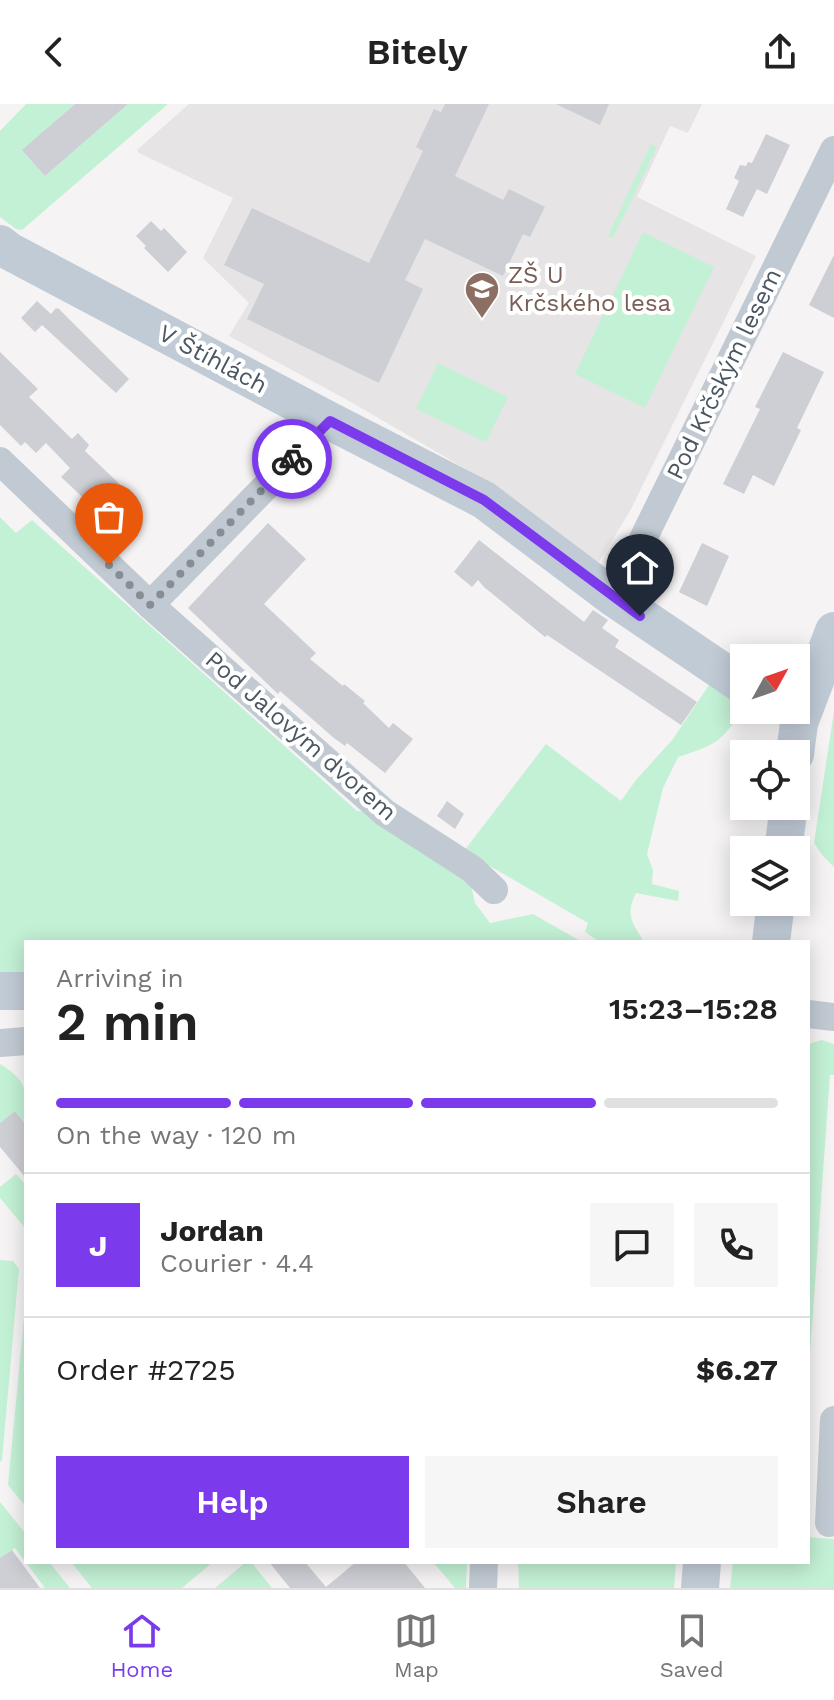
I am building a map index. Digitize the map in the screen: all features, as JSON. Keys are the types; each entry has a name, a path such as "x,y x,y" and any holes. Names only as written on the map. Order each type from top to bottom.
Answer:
{"street":[{"name":"Pod Krčským lesem","path":"614,598 834,150"},
{"name":"V Štíhlách","path":"0,244 484,500 614,598 730,677"},
{"path":"150,605 330,421"},
{"name":"Pod Jalovým dvorem","path":"0,461 150,605 385,813 472,869 494,890"},
{"path":"791,729 834,631"},
{"path":"771,940 774,916"},
{"path":"0,991 24,991"},
{"path":"810,1014 834,1017"},
{"path":"0,1043 24,1041"},
{"path":"824,1523 834,1420"},
{"path":"483,1588 484,1564"},
{"path":"700,1588 702,1564"}],"shaded area":[{"name":"ZŠ U Krčského lesa","path":"189,104 702,104 688,133 670,126 637,197 756,256 630,511 598,563 502,490 351,402 229,336 249,303 203,258 233,198 137,150"}],"green space":[{"path":"26,104 75,104 23,150 45,176 128,104 168,104 22,230 0,217 0,131"},
{"path":"651,144 657,147 613,238 608,236"},
{"path":"643,232 714,267 645,408 575,374"},
{"path":"438,363 508,397 486,442 416,409"},
{"path":"0,517 16,533 32,520 357,811 385,813 468,871 475,903 490,923 533,914 578,940 24,940 24,975 0,976"},
{"path":"711,682 730,695 732,724 715,742 678,757 663,788 647,854 653,870 652,884 679,891 678,901 636,893 631,918 643,940 597,940 585,932 588,923 464,851 546,744 621,801 673,739"},
{"path":"834,711 834,867 814,843"},
{"path":"822,1040 834,1044 834,1075 830,1075 810,1354 810,1043"},
{"path":"0,1064 17,1077 24,1089 24,1122 15,1111 0,1123"},
{"path":"16,1174 24,1183 24,1227 0,1198 0,1187"},
{"path":"0,1260 13,1261 19,1269 0,1462"},
{"path":"24,1318 24,1505 8,1485"},
{"path":"0,1502 24,1532 24,1560 15,1548 0,1558"},
{"path":"810,1537 834,1539 834,1588 730,1588 733,1564 810,1564"},
{"path":"27,1564 51,1564 70,1588 45,1588"},
{"path":"73,1564 211,1564 182,1588 92,1588"},
{"path":"244,1564 253,1564 272,1588 215,1588"},
{"path":"435,1564 467,1564 466,1588 455,1588"},
{"path":"518,1564 676,1564 674,1588 519,1588"}],"building":[{"path":"75,104 128,104 45,176 22,150"},
{"path":"445,104 489,104 455,176 503,200 509,189 545,207 530,237 523,234 503,276 425,239 405,280 423,289 379,383 247,319 264,284 224,265 252,208 369,263 423,151 416,147 434,109 441,112"},
{"path":"556,104 609,104 600,125"},
{"path":"766,134 790,145 767,194 757,189 743,217 726,209 739,181 734,178 740,165 752,163"},
{"path":"151,221 161,231 164,228 187,252 168,272 136,236"},
{"path":"834,255 834,318 809,305"},
{"path":"37,301 51,314 58,308 129,379 116,393 42,325 35,332 21,318"},
{"path":"0,352 38,389 29,397 72,439 78,433 89,445 85,451 130,494 106,519 61,477 70,468 46,443 36,453 25,442 21,446 0,425"},
{"path":"783,352 824,372 774,486 753,475 744,494 723,484 760,409 755,407"},
{"path":"268,523 306,559 264,604 316,653 310,659 365,701 363,703 389,728 393,723 413,739 385,773 347,743 345,746 334,738 280,691 278,694 188,608"},
{"path":"479,540 584,622 593,610 608,620 602,628 619,640 615,647 697,702 681,725 547,635 545,637 478,580 472,587 454,572"},
{"path":"702,543 729,556 707,606 679,592"},
{"path":"447,801 464,814 455,829 437,816"},
{"path":"15,1111 24,1122 24,1176 0,1147 0,1123"},
{"path":"12,1550 40,1588 0,1588 0,1558"},
{"path":"271,1564 307,1564 326,1587 354,1564 406,1564 425,1588 290,1588"}],"way so far":[{"path":"109,565 150,605 292,459"}],"place":[{"name":"ZŠ U Krčského lesa","path":"482,320"}],"route":[{"path":"292,459 330,421 484,500 640,616"}]}
